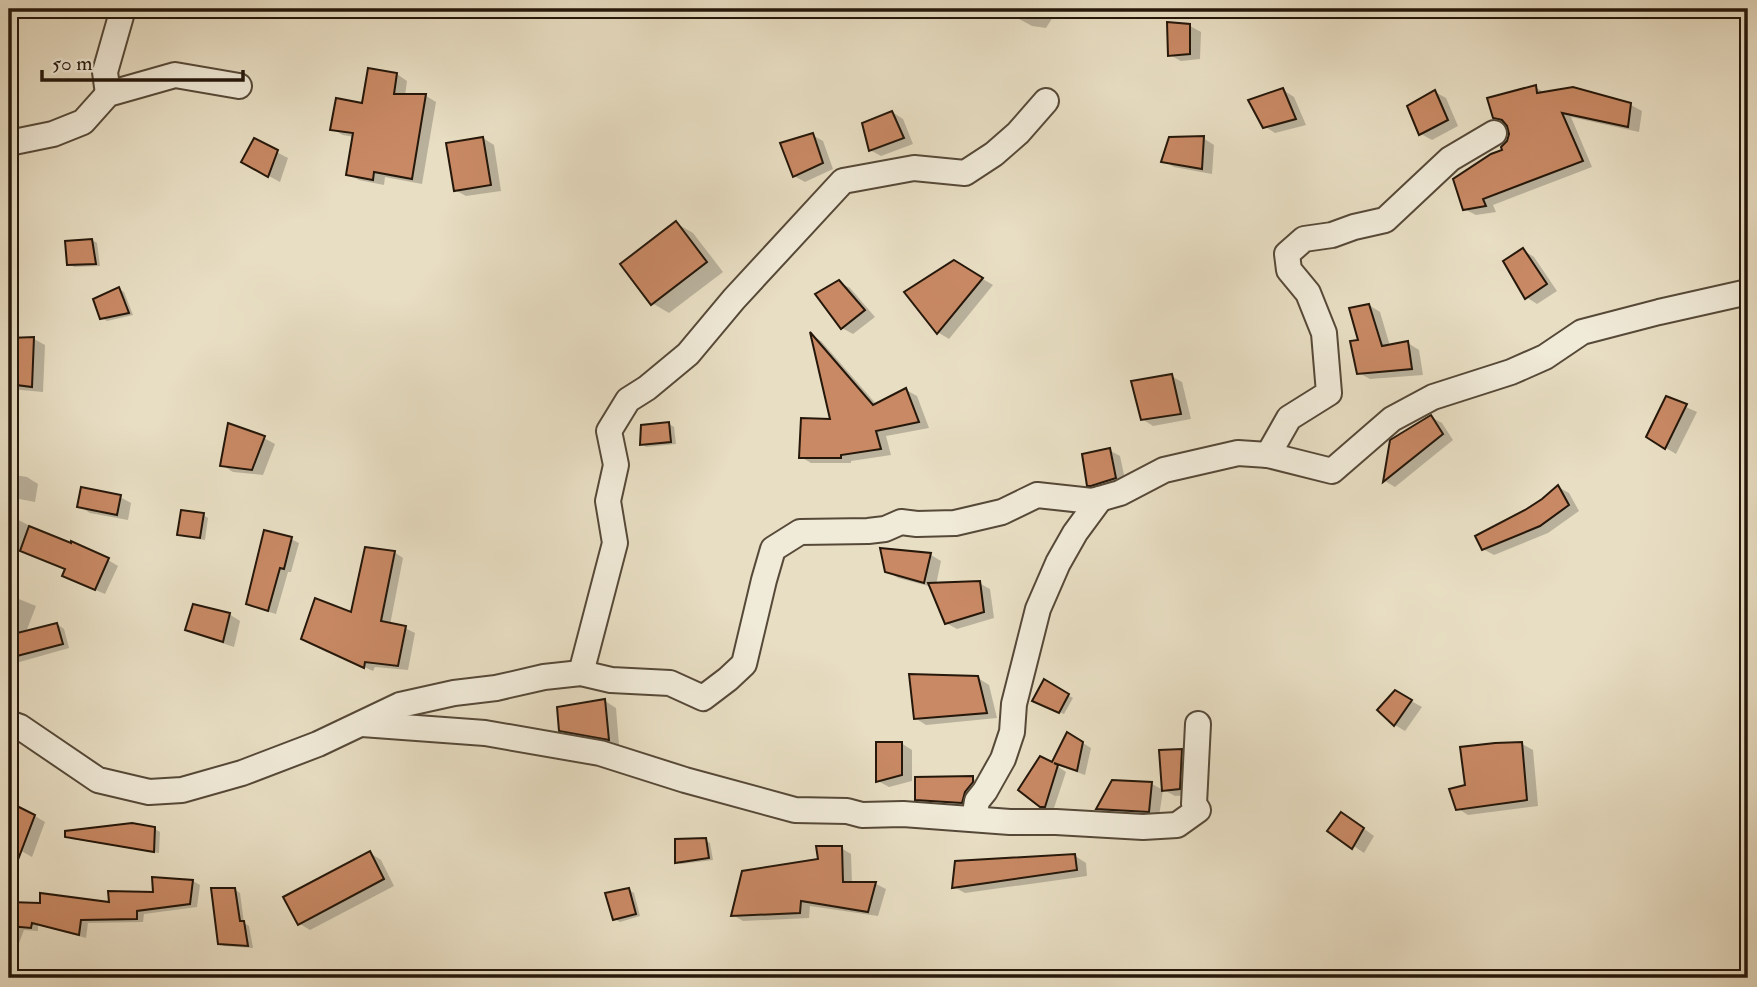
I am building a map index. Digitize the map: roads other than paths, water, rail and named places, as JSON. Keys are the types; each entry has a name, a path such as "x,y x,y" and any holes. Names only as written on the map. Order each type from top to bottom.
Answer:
{"street":[{"path":"108,94 105,72 123,9"},
{"path":"9,143 53,134 83,122 108,94 175,75 239,86"},
{"path":"581,673 615,543 608,501 616,465 609,431 628,400 688,354 734,299 843,181 914,168 965,173 994,154 1018,133 1046,101"},
{"path":"1268,456 1289,418 1329,394 1324,332 1308,293 1289,270 1287,254 1304,239 1332,235 1385,220 1450,159 1494,134"},
{"path":"9,723 20,727 98,780 149,792 182,790 242,773 318,744 400,705 544,677 581,673 611,680 670,683 703,698 744,664 773,549 800,533 868,531 885,529 901,522 955,523 1002,512 1037,495 1092,501 1120,494 1164,470 1238,453 1268,456 1332,471 1392,419 1433,397 1511,372 1545,357 1582,332 1748,292"},
{"path":"974,819 977,801 1003,759 1013,732 1014,704 1038,609 1058,563 1075,533 1100,499"},
{"path":"361,724 485,733 600,753 795,810 1143,827 1177,825 1198,810 1194,804 1198,724"}]}
